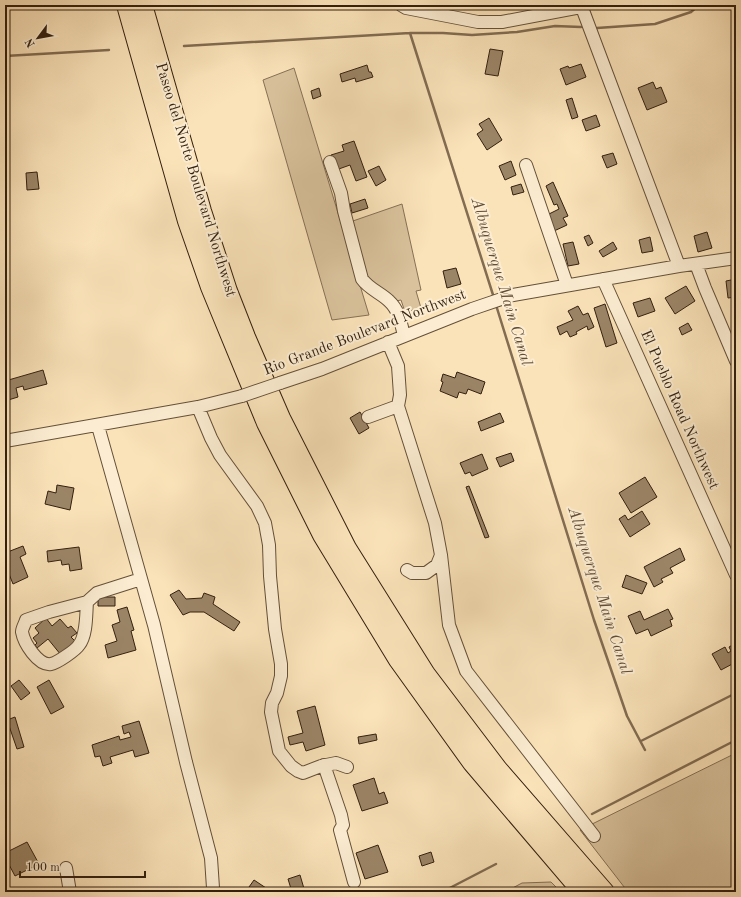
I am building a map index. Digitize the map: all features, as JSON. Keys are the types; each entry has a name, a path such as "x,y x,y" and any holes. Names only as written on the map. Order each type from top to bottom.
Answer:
{"highway":[{"name":"Paseo del Norte Boulevard Northwest","path":"126,5 187,221 210,287 266,423 322,535 398,660 472,763 582,892"},
{"name":"Paseo del Norte Boulevard Northwest","path":"143,5 202,212 228,291 281,418 347,548 426,674 498,769 605,892"}],"street":[{"path":"401,5 406,8 478,22 502,22 581,6 679,266"},
{"path":"330,162 341,193 344,211 362,279 370,287 390,301 394,306 399,316 404,336"},
{"path":"526,165 567,286"},
{"name":"Rio Grande Boulevard Northwest","path":"5,441 98,426 198,407 242,396 322,368 513,295 679,266 736,258"},
{"path":"696,264 736,361"},
{"name":"El Pueblo Road Northwest","path":"602,279 736,575"},
{"path":"388,342 398,366 400,395 398,406 435,523 441,555 449,624 466,671 594,836"},
{"path":"368,417 398,406"},
{"path":"198,407 220,455 257,506 265,523 269,546 276,629 281,664 281,676 277,694 272,703 271,712 278,751 291,766 303,773 324,765 336,763 347,767"},
{"path":"98,426 154,625 186,762 211,858 213,888 211,892"},
{"path":"406,570 412,573 426,573 437,565 441,555"},
{"path":"87,602 85,633 80,645 57,662 50,665 37,659 24,640 22,630 26,620 87,602 97,593 141,579"},
{"path":"324,765 341,814 343,825 340,830 341,838 354,882"},
{"path":"66,868 70,892"}],"shaded area":[{"path":"294,68 369,315 332,320 263,80"},
{"path":"402,204 421,290 416,291 421,308 405,312 401,300 396,301 366,277 350,222"},
{"path":"736,753 736,892 628,892 580,830"},
{"path":"551,882 561,892 505,892 522,883"}],"building":[{"path":"490,49 503,51 498,76 485,74"},
{"path":"581,64 586,77 566,85 560,69"},
{"path":"367,65 369,72 371,72 373,77 356,82 355,78 342,82 340,74"},
{"path":"653,82 656,89 661,87 667,102 647,110 638,88"},
{"path":"319,88 321,96 313,99 311,91"},
{"path":"572,98 578,117 572,119 566,100"},
{"path":"596,115 600,126 586,131 582,120"},
{"path":"489,118 502,140 487,150 477,134 483,130 479,124"},
{"path":"354,141 367,177 356,181 350,165 336,170 331,155 344,151 342,145"},
{"path":"613,153 617,164 607,168 602,156"},
{"path":"511,161 516,175 505,180 499,166"},
{"path":"379,166 386,180 376,186 368,171"},
{"path":"37,172 39,189 27,190 26,173"},
{"path":"553,182 568,216 563,218 567,225 554,231 547,215 559,209 557,204 554,205 546,186"},
{"path":"521,184 524,192 513,195 511,187"},
{"path":"365,199 368,208 352,213 350,204"},
{"path":"707,232 712,248 698,252 694,236"},
{"path":"589,235 593,243 588,246 584,237"},
{"path":"650,237 653,251 642,253 639,240"},
{"path":"573,242 579,264 568,266 563,244"},
{"path":"613,242 617,249 603,257 599,251"},
{"path":"456,268 461,284 447,288 443,271"},
{"path":"736,279 736,297 728,298 726,281"},
{"path":"686,286 695,301 675,314 665,298"},
{"path":"650,298 655,311 638,317 633,303"},
{"path":"605,304 617,343 606,347 594,308"},
{"path":"578,306 583,315 588,313 594,327 588,330 587,326 576,332 577,334 570,337 567,331 560,335 557,327 573,320 568,311"},
{"path":"688,323 692,330 682,335 679,328"},
{"path":"43,370 47,384 24,390 23,386 16,388 18,397 5,401 5,381"},
{"path":"457,372 485,382 481,394 468,389 466,394 459,392 457,398 440,391 443,382 441,381 443,374 455,378"},
{"path":"360,412 369,428 359,434 350,418"},
{"path":"500,413 504,422 481,431 478,422"},
{"path":"511,453 514,461 500,467 496,458"},
{"path":"482,454 488,469 472,476 470,472 465,474 460,463"},
{"path":"645,477 657,497 631,513 619,493"},
{"path":"57,485 74,488 70,510 45,504 48,491 56,493"},
{"path":"469,486 489,537 485,538 466,487"},
{"path":"642,511 650,524 630,537 619,519 625,515 628,520"},
{"path":"23,546 26,554 20,557 28,577 13,584 5,564 5,553"},
{"path":"79,547 82,569 70,571 69,564 62,565 61,560 48,562 47,551"},
{"path":"680,548 685,560 670,568 673,573 661,579 663,582 654,587 644,567"},
{"path":"626,575 647,583 642,594 622,587"},
{"path":"179,590 186,599 202,598 204,593 215,597 213,604 240,622 234,631 204,612 190,612 183,615 170,595"},
{"path":"98,597 115,597 115,606 98,606"},
{"path":"127,607 134,630 131,631 136,650 108,658 105,645 117,641 112,625 120,622 117,610"},
{"path":"668,609 673,619 670,620 672,626 651,636 648,629 636,634 628,616 640,611 644,620"},
{"path":"46,618 52,626 60,619 68,628 71,626 77,633 71,637 76,642 61,655 48,639 37,648 35,645 37,643 33,638 39,633 35,628"},
{"path":"736,643 736,662 721,670 712,654 725,647 728,653 731,651 729,647"},
{"path":"19,680 30,693 21,700 11,686"},
{"path":"49,680 64,707 51,714 37,687"},
{"path":"315,706 325,745 306,751 303,742 290,745 288,737 303,733 297,711"},
{"path":"15,717 24,747 17,749 7,720"},
{"path":"139,721 149,753 135,757 133,750 110,757 112,763 103,766 100,756 95,757 92,745 119,736 120,740 131,737 129,732 124,734 122,726"},
{"path":"376,734 377,740 359,744 358,737"},
{"path":"374,778 379,794 384,792 388,803 362,811 353,785"},
{"path":"27,842 39,864 15,876 5,857 5,853"},
{"path":"378,845 388,872 365,879 356,853"},
{"path":"431,852 434,862 422,866 419,856"},
{"path":"300,875 305,892 292,892 288,879"},
{"path":"254,880 272,892 256,892 249,887"}],"waterway":[{"path":"597,28 655,24 691,12 699,5"},
{"name":"Albuquerque Main Canal","path":"184,46 410,33 472,35 517,32 555,26 581,27"},
{"name":"Albuquerque Main Canal","path":"410,33 494,298"},
{"name":"Albuquerque Main Canal","path":"5,56 109,50"},
{"name":"Albuquerque Main Canal","path":"496,305 594,620 627,716 645,750"},
{"path":"641,741 736,693"},
{"path":"592,814 736,740"},
{"path":"442,892 496,864"}]}
